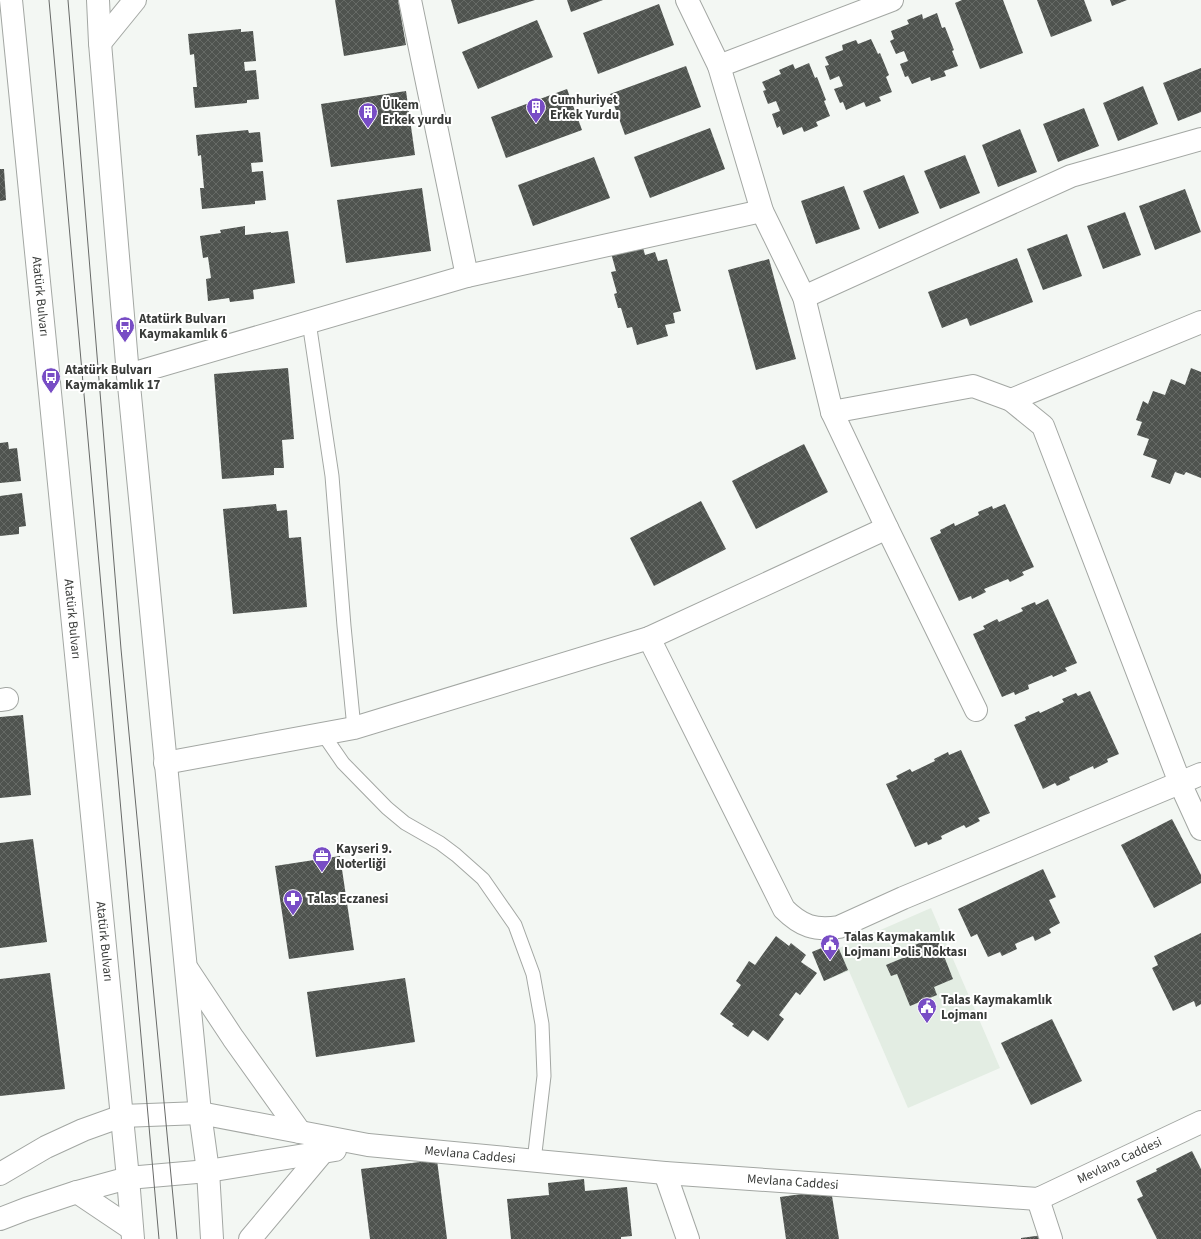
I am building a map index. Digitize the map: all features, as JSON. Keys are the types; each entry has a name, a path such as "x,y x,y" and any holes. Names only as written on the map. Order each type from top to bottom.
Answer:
{"street":[{"name":"Atatürk Bulvarı","path":"11,0 80,685 133,1234"},
{"path":"98,0 100,43 128,375 200,1113 208,1171 212,1239"},
{"path":"100,43 135,0"},
{"path":"410,0 467,276"},
{"path":"687,0 719,66 762,211 804,297 832,412 976,710"},
{"path":"719,66 892,0"},
{"path":"0,14 15,42"},
{"path":"804,297 1071,176 1201,139"},
{"path":"128,375 467,276 762,211"},
{"path":"1011,400 1201,322"},
{"path":"832,412 973,386 1011,400 1043,426 1180,783 1201,828"},
{"path":"165,763 354,728 649,638 887,528"},
{"path":"649,638 784,909 792,917 803,924 816,928 827,929 839,927 903,898 1201,774"},
{"path":"186,967 233,1038 300,1132"},
{"name":"Mevlana Caddesi","path":"0,1174 46,1147 83,1130 122,1116 200,1113 368,1145 665,1174 1038,1199 1201,1122"},
{"name":"Mevlana Caddesi","path":"0,1219 76,1192 128,1178 208,1171 368,1145"},
{"path":"250,1239 322,1153"},
{"path":"665,1174 688,1239"},
{"path":"76,1192 133,1234"},
{"path":"1038,1199 1051,1239"}],"lane":[{"path":"309,322 332,476 354,728"},
{"path":"323,734 343,762 387,808 405,823 446,847 483,879 515,925 533,974 542,1024 544,1076 534,1161"}],"shaded area":[{"name":"Talas Kaymakamlık Lojmanı","path":"931,908 1000,1068 908,1108 849,971 824,981 812,952 836,942 839,948"}],"building":[{"path":"335,0 398,0 406,45 344,56"},
{"path":"451,0 535,0 458,24"},
{"path":"567,0 603,0 571,12"},
{"path":"962,0 1003,0 1023,53 980,69 955,3"},
{"path":"1037,0 1084,0 1092,21 1051,37"},
{"path":"1110,0 1127,0 1112,6"},
{"path":"659,4 674,45 598,74 583,33"},
{"path":"937,13 942,28 945,27 954,50 952,51 958,66 944,71 946,76 931,81 930,77 912,84 908,76 905,77 900,64 908,61 904,51 896,54 890,41 894,39 891,31 909,24 907,20 922,14 923,19"},
{"path":"537,20 553,57 478,89 462,52"},
{"path":"241,29 241,32 253,31 256,61 244,62 245,71 256,70 259,99 247,100 247,103 195,108 193,87 197,87 194,54 190,55 188,34"},
{"path":"871,39 878,54 880,53 889,75 886,77 892,92 879,97 881,101 866,107 864,102 846,110 843,102 840,103 834,89 843,86 839,76 830,80 825,66 829,65 825,57 843,50 842,45 856,40 858,44"},
{"path":"809,63 815,78 817,77 826,100 824,101 830,116 816,122 818,126 804,132 802,127 783,135 780,126 777,128 772,114 780,111 776,101 768,104 763,91 766,90 762,82 781,74 779,70 793,64 795,69"},
{"path":"686,66 701,107 625,135 610,94"},
{"path":"1201,68 1201,112 1178,121 1163,83"},
{"path":"1143,86 1158,124 1118,141 1103,103"},
{"name":"Cumhuriyet Erkek Yurdu","path":"567,89 582,130 506,158 491,117"},
{"name":"Ülkem Erkek yurdu","path":"406,91 415,155 331,167 321,104"},
{"path":"1084,108 1099,146 1058,162 1043,124"},
{"path":"710,128 725,169 650,198 634,157"},
{"path":"1020,129 1037,172 998,187 982,145"},
{"path":"248,130 249,133 260,132 263,162 251,163 252,172 263,171 266,200 255,201 255,204 202,209 200,188 204,188 201,155 198,156 196,135"},
{"path":"965,155 980,193 940,209 924,171"},
{"path":"594,157 610,198 533,226 518,185"},
{"path":"0,169 4,169 6,200 0,201"},
{"path":"904,175 919,213 879,229 863,191"},
{"path":"844,186 860,229 816,244 801,201"},
{"path":"422,188 431,251 346,263 337,200"},
{"path":"1185,189 1201,232 1155,250 1139,206"},
{"path":"1125,212 1141,255 1103,269 1087,226"},
{"path":"245,226 245,235 288,231 295,283 253,290 254,299 230,302 229,298 208,301 206,279 211,278 208,257 203,258 200,236 221,233 220,230"},
{"path":"1067,234 1082,276 1043,290 1027,249"},
{"path":"642,244 645,255 655,252 658,261 667,259 681,311 673,313 675,323 665,325 668,336 637,345 632,327 627,328 621,308 618,308 614,294 617,293 611,272 616,271 611,253"},
{"path":"1017,258 1033,302 970,326 967,318 942,328 928,292"},
{"path":"769,259 796,359 756,370 728,270"},
{"path":"288,368 294,439 282,440 284,468 274,468 274,475 222,479 214,374"},
{"path":"1191,368 1201,372 1201,478 1186,472 1184,475 1175,472 1170,484 1151,477 1157,460 1143,455 1149,439 1137,435 1142,422 1136,420 1143,401 1148,404 1153,391 1165,395 1171,379 1185,385"},
{"path":"8,442 9,449 17,448 21,481 0,483 0,443"},
{"path":"804,444 828,492 756,529 732,481"},
{"path":"22,493 26,526 19,527 19,534 0,536 0,496"},
{"path":"701,501 726,549 654,586 630,538"},
{"path":"276,504 277,511 287,510 289,538 301,537 307,607 233,614 223,509"},
{"path":"1005,504 1034,567 1022,572 1024,575 1010,582 1008,579 984,589 986,592 972,599 971,596 959,601 930,538 941,533 940,530 954,523 955,526 979,515 978,512 992,506 993,509"},
{"path":"1048,599 1077,663 1065,668 1067,671 1053,677 1052,675 1028,685 1029,689 1015,695 1014,692 1002,697 973,634 985,629 983,626 997,619 999,622 1023,611 1021,608 1035,602 1036,605"},
{"path":"1090,691 1119,754 1107,759 1108,762 1094,769 1093,766 1069,777 1070,780 1057,786 1055,783 1043,789 1014,725 1026,720 1025,717 1039,711 1040,713 1064,702 1062,699 1076,693 1078,696"},
{"path":"23,715 31,795 0,798 0,717"},
{"path":"961,750 990,813 978,818 980,821 966,828 964,825 941,836 942,839 928,845 927,842 915,847 886,784 898,779 896,776 910,769 912,772 935,761 934,759 948,752 949,755"},
{"path":"1172,819 1201,875 1201,883 1154,908 1121,845"},
{"path":"33,839 47,942 0,948 0,843"},
{"path":"340,856 354,950 289,959 275,866"},
{"path":"1043,869 1056,897 1049,900 1060,923 1049,929 1051,933 1035,941 1033,936 1015,944 1017,949 1002,956 1000,952 988,957 977,934 971,937 958,909"},
{"path":"1201,933 1201,1004 1196,1007 1194,1001 1173,1011 1152,968 1158,965 1154,956"},
{"path":"776,936 789,946 791,943 806,955 801,962 817,973 800,995 796,992 779,1015 784,1019 768,1041 753,1030 748,1037 732,1026 734,1024 720,1014 741,985 736,981 749,961 755,965"},
{"name":"Talas Kaymakamlık Lojmanı","path":"936,936 953,979 934,987 937,995 910,1006 897,974 891,976 886,965 905,957 903,950"},
{"name":"Talas Kaymakamlık Lojmanı Polis Noktası","path":"836,942 848,970 824,981 812,952"},
{"path":"50,973 65,1089 0,1096 0,979"},
{"path":"405,978 415,1042 316,1057 307,992"},
{"path":"1052,1019 1082,1081 1031,1105 1001,1043"},
{"path":"1192,1151 1201,1169 1201,1239 1157,1239 1137,1199 1143,1196 1136,1181"},
{"path":"437,1160 447,1239 370,1239 361,1169"},
{"path":"584,1179 585,1191 627,1187 632,1236 621,1237 621,1239 511,1239 507,1199 549,1195 548,1183"},
{"path":"831,1190 839,1239 786,1239 780,1197"},
{"path":"1043,1235 1044,1239 1021,1239 1021,1238"}],"tram line":[{"path":"49,0 159,1239"},
{"path":"68,0 121,649 177,1239"}],"place":[{"name":"Cumhuriyet Erkek Yurdu","path":"536,124"},
{"name":"Ülkem Erkek yurdu","path":"368,129"},
{"name":"Atatürk Bulvarı Kaymakamlık 6","path":"125,343"},
{"name":"Atatürk Bulvarı Kaymakamlık 17","path":"51,394"},
{"name":"Kayseri 9. Noterliği","path":"322,873"},
{"name":"Talas Eczanesi","path":"293,916"},
{"name":"Talas Kaymakamlık Lojmanı Polis Noktası","path":"830,961"},
{"name":"Talas Kaymakamlık Lojmanı","path":"927,1024"}]}
